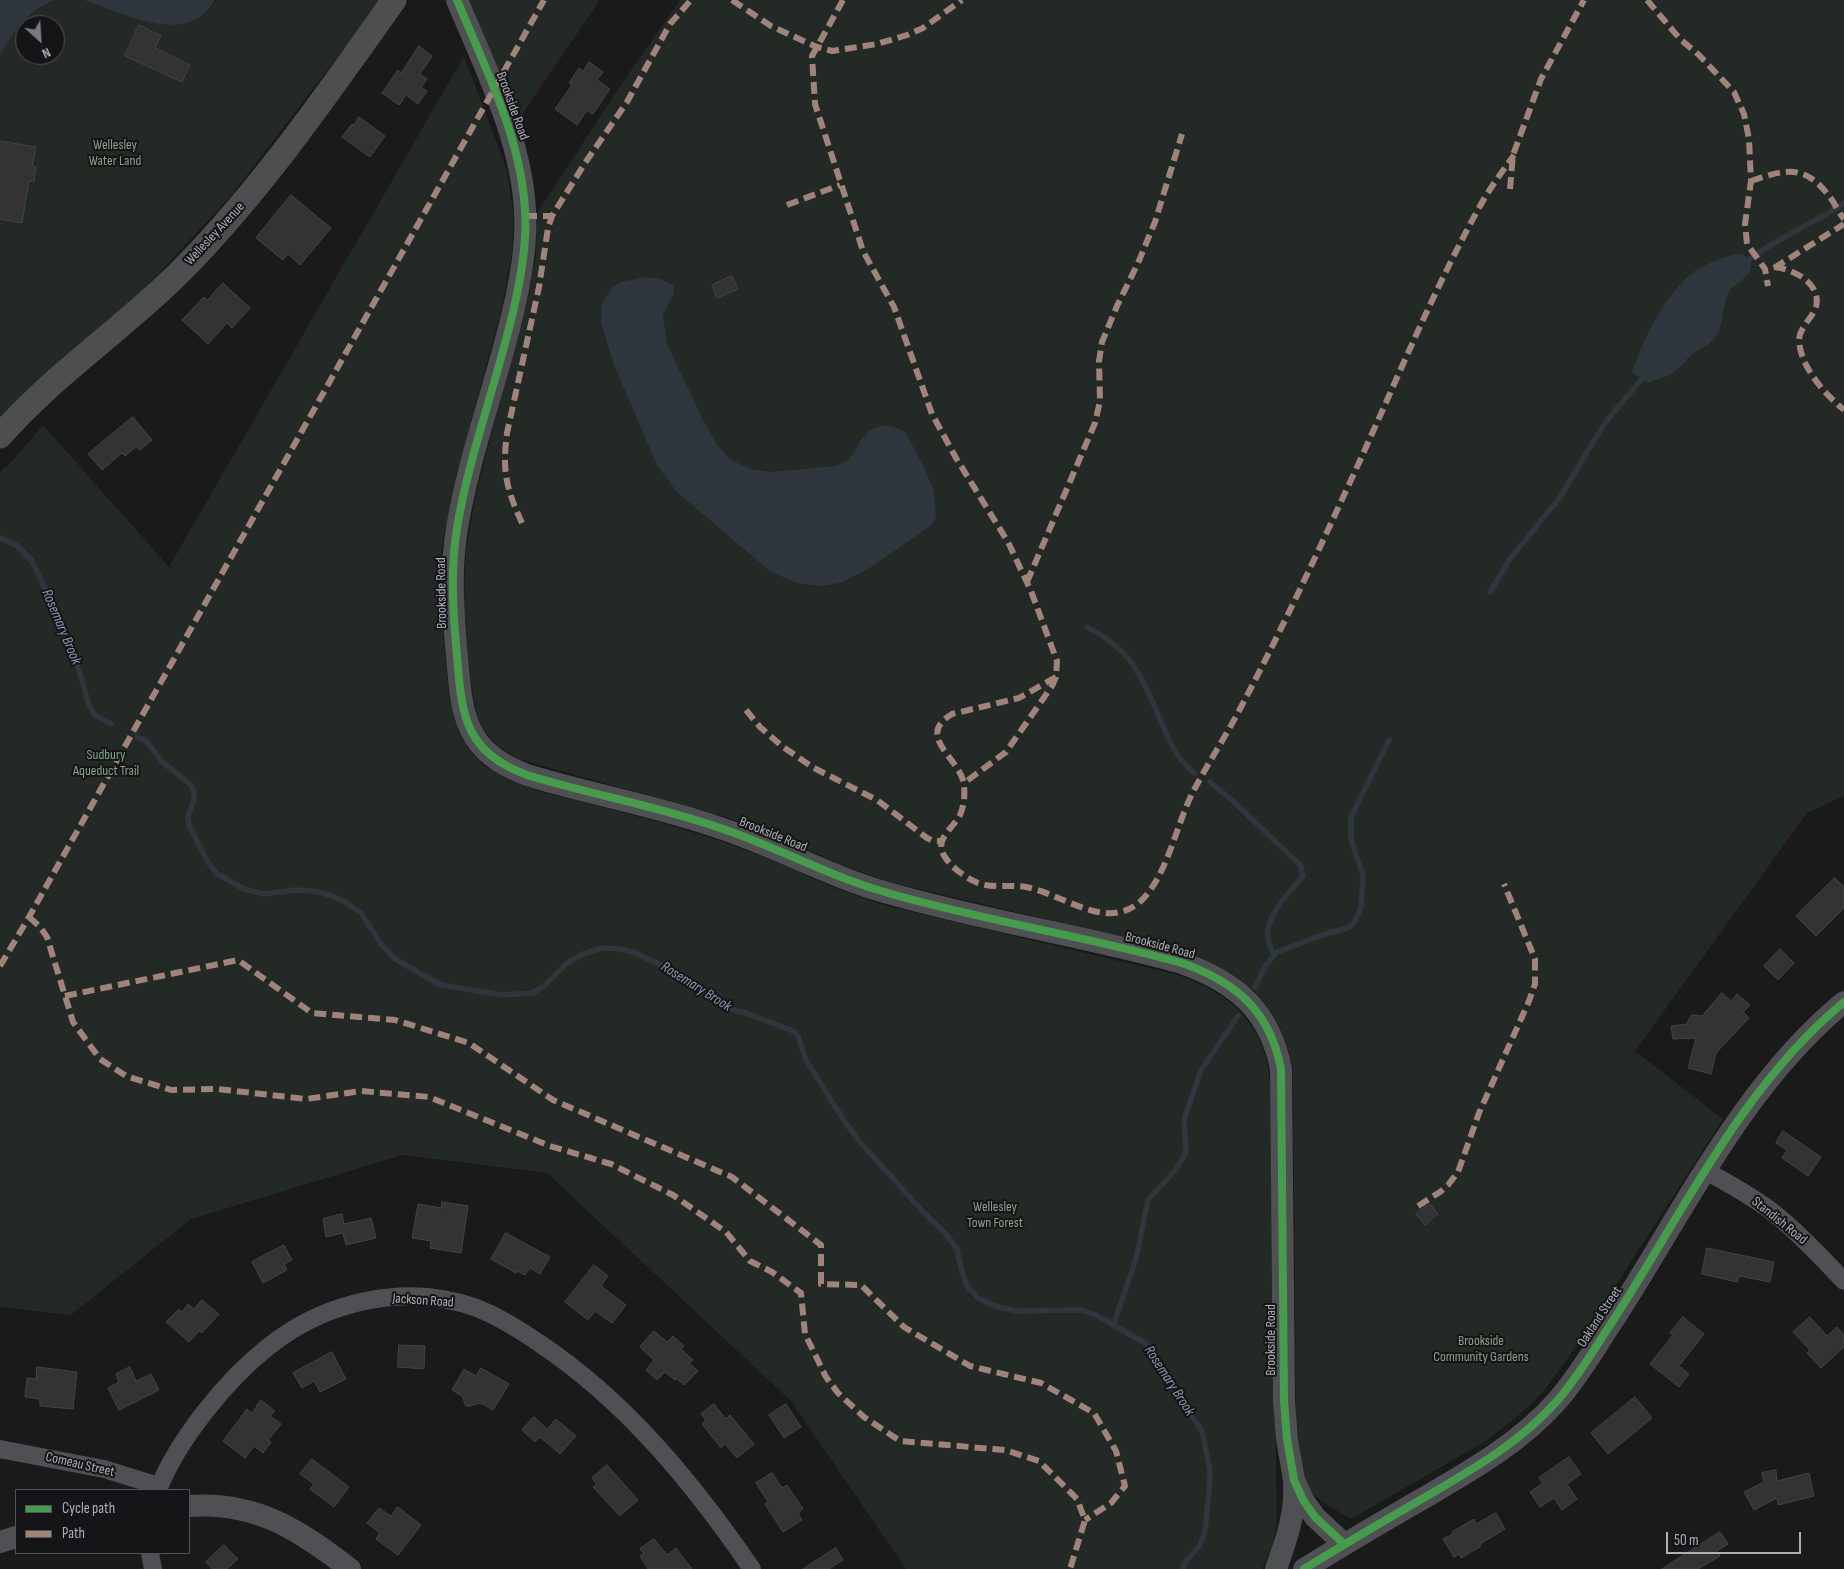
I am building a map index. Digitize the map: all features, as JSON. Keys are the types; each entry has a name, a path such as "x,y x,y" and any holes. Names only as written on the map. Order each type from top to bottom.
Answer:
{"main road":[{"name":"Wellesley Avenue","path":"0,436 45,390 182,270 226,224 265,177 394,0"}],"street":[{"name":"Brookside Road","path":"457,0 510,135 522,181 525,216 524,253 514,310 465,491 454,548 453,605 461,695 465,717 473,735 492,756 509,767 527,775 658,809 722,828 782,851 835,875 886,893 1182,963 1217,978 1242,996 1266,1025 1275,1046 1281,1069 1284,1401 1295,1497 1292,1515 1276,1569"},
{"name":"Oakland Street","path":"1304,1569 1483,1463 1513,1442 1549,1410 1569,1386 1649,1266 1706,1171 1753,1100 1801,1040 1844,1002"},
{"name":"Standish Road","path":"1706,1171 1776,1214 1844,1282"},
{"name":"Jackson Road","path":"159,1488 171,1463 184,1443 227,1386 250,1362 285,1334 328,1311 358,1302 406,1297 449,1301 477,1308 504,1320 560,1358 597,1388 649,1437 685,1478 752,1569"},
{"name":"Comeau Street","path":"0,1449 104,1469 159,1488"},
{"name":"Brookside Road","path":"1294,1480 1308,1509 1344,1544"},
{"path":"190,1506 226,1506 258,1513 284,1525 350,1569"},
{"path":"0,1542 15,1536"},
{"path":"150,1554 153,1569"}],"green space":[{"name":"Wellesley Water Land","path":"56,0 83,0 155,23 211,7 216,0 381,0 230,197 146,287 0,430 0,56 15,32 15,65 65,65 65,15 30,15 37,9"},
{"path":"469,0 600,0 517,122"},
{"name":"Brookside Community Gardens","path":"680,0 1844,0 1844,796 1807,813 1635,1051 1723,1119 1576,1347 1542,1393 1518,1416 1486,1441 1351,1519 1310,1492 1304,1478 1296,1415 1293,1068 1279,1026 1269,1009 1242,981 1206,960 1185,952 890,882 839,864 786,840 726,817 522,760 499,747 483,729 477,714 471,683 464,604 466,549 476,493 529,293 536,255 537,213 620,86"},
{"name":"Wellesley Town Forest","path":"464,56 507,170 514,218 512,252 502,307 453,488 442,547 441,605 449,697 458,732 469,750 484,766 513,782 535,790 655,821 718,840 777,862 830,886 883,905 1178,975 1215,992 1243,1015 1254,1029 1262,1046 1270,1085 1277,1523 1272,1548 1262,1569 906,1569 791,1401 547,1173 403,1155 191,1219 71,1315 0,1307 0,473 43,425 169,567"}],"shaded area":[{"path":"0,0 56,0 37,9 30,15 15,15 15,32 0,56"},
{"path":"83,0 215,0 203,15 188,22 171,25 135,18"},
{"path":"1740,254 1750,260 1750,271 1729,292 1720,328 1714,339 1689,357 1676,371 1664,377 1648,383 1632,372 1654,323 1668,300 1685,279 1711,263"},
{"path":"646,277 661,279 673,285 674,293 663,315 667,344 703,420 717,445 731,460 751,469 771,472 836,466 848,460 855,452 859,442 870,430 884,425 897,428 905,432 923,465 934,491 936,518 929,527 865,571 840,583 821,586 796,583 770,571 677,492 657,465 614,365 601,322 602,303 612,288 620,282"}],"building":[{"path":"139,25 161,36 155,48 190,65 182,82 125,56"},
{"path":"419,46 432,56 420,74 427,79 421,87 427,91 418,104 406,95 399,105 382,93 398,70 401,73"},
{"path":"589,62 603,72 597,80 610,89 593,114 587,110 577,125 555,109 572,85 569,83 579,68 583,71"},
{"path":"359,117 385,136 370,157 342,137"},
{"path":"0,141 36,147 32,166 36,167 34,181 29,181 22,223 0,219"},
{"path":"291,195 331,228 300,265 288,254 283,260 256,238"},
{"path":"732,276 738,289 717,298 712,285"},
{"path":"223,283 250,308 232,328 227,323 208,344 182,320 204,297 207,300"},
{"path":"133,417 152,440 140,450 137,446 125,456 122,453 102,470 88,454"},
{"path":"1835,878 1844,887 1844,908 1816,936 1796,916"},
{"path":"1780,949 1794,963 1778,980 1764,966"},
{"path":"1722,993 1731,1001 1737,994 1750,1005 1743,1012 1749,1018 1716,1053 1711,1074 1688,1068 1696,1038 1673,1039 1671,1026 1687,1024 1692,1015 1702,1016"},
{"path":"1783,1131 1821,1157 1808,1176 1782,1158 1787,1150 1776,1143"},
{"path":"442,1202 468,1206 461,1253 430,1248 431,1241 412,1238 418,1204 441,1208"},
{"path":"1430,1204 1438,1214 1425,1225 1416,1214"},
{"path":"342,1214 344,1224 371,1218 376,1238 346,1245 343,1233 326,1237 323,1219"},
{"path":"506,1233 550,1257 540,1274 530,1268 525,1275 517,1271 516,1273 491,1259"},
{"path":"284,1245 292,1260 284,1264 287,1270 263,1283 252,1262"},
{"path":"1707,1248 1774,1262 1770,1282 1739,1276 1737,1282 1702,1274"},
{"path":"594,1265 608,1276 601,1286 626,1305 612,1323 595,1311 588,1320 565,1302"},
{"path":"202,1300 219,1314 202,1333 199,1331 189,1342 166,1322 179,1309 182,1312 188,1304 194,1309"},
{"path":"1683,1317 1704,1334 1679,1366 1689,1374 1679,1387 1650,1364 1673,1335 1670,1333"},
{"path":"1810,1317 1827,1336 1837,1327 1844,1335 1844,1347 1821,1368 1807,1353 1810,1350 1793,1332"},
{"path":"654,1331 667,1342 673,1336 684,1346 681,1349 693,1360 689,1363 698,1371 684,1385 665,1372 657,1380 646,1370 654,1360 640,1347"},
{"path":"399,1345 425,1346 424,1369 398,1367"},
{"path":"332,1352 346,1379 320,1392 314,1381 302,1388 293,1373"},
{"path":"37,1367 77,1372 73,1409 40,1406 40,1399 25,1397 27,1378 36,1379"},
{"path":"130,1367 136,1381 151,1374 159,1390 119,1410 108,1388 119,1382 116,1374"},
{"path":"481,1368 509,1384 493,1410 481,1403 466,1406 462,1396 452,1390 464,1369 476,1376"},
{"path":"1635,1397 1652,1418 1608,1454 1591,1433"},
{"path":"261,1400 275,1411 270,1416 281,1424 268,1440 271,1442 263,1453 254,1446 245,1458 223,1441 247,1409 252,1413"},
{"path":"714,1404 726,1419 730,1415 754,1444 737,1458 725,1444 721,1448 702,1424 706,1420 701,1414"},
{"path":"786,1404 801,1427 784,1438 769,1415"},
{"path":"534,1417 547,1429 556,1419 576,1436 560,1454 540,1437 535,1442 522,1430"},
{"path":"1569,1457 1581,1474 1567,1484 1577,1499 1562,1510 1554,1498 1540,1507 1530,1492 1543,1483 1539,1478"},
{"path":"312,1459 349,1487 334,1507 310,1489 314,1484 300,1474"},
{"path":"607,1465 638,1500 620,1516 593,1487 597,1484 592,1478"},
{"path":"1776,1470 1777,1481 1809,1473 1814,1496 1778,1505 1777,1498 1754,1510 1744,1492 1764,1482 1762,1473"},
{"path":"772,1473 782,1488 787,1485 803,1509 798,1513 802,1520 783,1532 765,1504 768,1502 756,1483"},
{"path":"398,1507 421,1525 398,1555 376,1539 380,1533 367,1523 379,1508 391,1516"},
{"path":"1496,1513 1505,1529 1461,1558 1459,1554 1454,1557 1443,1539 1474,1519 1476,1524"},
{"path":"1720,1532 1728,1544 1717,1551 1720,1556 1698,1569 1662,1569"},
{"path":"654,1539 667,1555 676,1548 692,1569 648,1569 640,1556 644,1554 640,1549"},
{"path":"224,1545 238,1559 227,1569 212,1569 206,1562"},
{"path":"836,1548 843,1560 829,1569 803,1569"}],"waterway":[{"path":"1743,264 1767,247 1844,203"},
{"path":"1490,592 1510,559 1561,496 1608,419 1647,373"},
{"name":"Rosemary Brook","path":"0,538 16,545 32,561 72,646 89,705 95,715 111,724"},
{"path":"1087,627 1116,646 1132,664 1146,687 1176,753 1194,773"},
{"name":"Rosemary Brook","path":"137,737 146,741 161,761 190,784 194,791 194,798 188,817 189,825 206,859 216,873 244,889 264,894 295,890 314,891 330,895 347,903 361,913 382,945 395,959 441,985 502,995 533,993 544,986 567,963 583,954 603,948 619,949 633,952 680,974 726,1008 746,1013 791,1030 798,1036 806,1060 845,1122 860,1142 926,1215 945,1233 957,1249 967,1286 978,1298 995,1306 1015,1311 1082,1310 1096,1315 1145,1343 1155,1356 1161,1371 1202,1431 1210,1470 1205,1531 1200,1545 1184,1564 1183,1569"},
{"path":"1255,987 1266,965 1277,952 1325,934 1348,928 1354,923 1361,907 1363,876 1351,839 1351,817 1389,740"},
{"path":"1210,782 1233,801 1301,866 1303,876 1282,901 1270,922 1268,939 1274,955"},
{"path":"1113,1326 1136,1259 1148,1200 1177,1168 1186,1152 1184,1120 1201,1070 1238,1016"}],"marked path":[{"path":"0,966 544,0"},
{"path":"522,523 512,500 505,469 507,433 539,287 548,228 552,216 585,163 627,102 670,24 691,0"},
{"path":"732,0 771,26 817,47 832,51 877,44 907,35 923,28 962,0"},
{"path":"843,0 812,56 815,104 863,251 894,307 932,414 956,458 1008,542 1031,591 1057,661 1056,677 1052,686 1006,752 964,783"},
{"path":"1510,189 1513,155 1541,79 1584,0"},
{"path":"1647,0 1680,39 1699,55 1734,92 1744,114 1749,139 1751,181 1745,224 1747,244 1765,269 1768,286"},
{"path":"1027,582 1095,423 1100,401 1099,361 1102,342 1155,222 1182,134"},
{"path":"1056,677 1019,698 952,714 941,723 937,731 938,739 956,766 964,785 961,812 943,839 942,851 955,869 984,885 1026,887 1096,911 1110,913 1123,911 1136,905 1146,895 1163,868 1193,792 1241,707 1294,601 1461,241 1484,199 1514,155"},
{"path":"1751,181 1784,172 1803,174 1820,186 1844,219"},
{"path":"787,205 840,185"},
{"path":"525,216 552,216"},
{"path":"1774,268 1844,224"},
{"path":"1774,267 1797,274 1810,284 1815,291 1817,298 1816,307 1801,331 1799,341 1801,351 1804,361 1815,380 1844,410"},
{"path":"746,710 760,727 783,747 814,768 877,800 927,838 933,841 942,841"},
{"path":"1418,1206 1440,1192 1458,1172 1479,1113 1535,984 1535,959 1504,884"},
{"path":"29,917 47,937 73,1022 100,1059 126,1076 171,1090 217,1089 306,1099 361,1091 429,1097 550,1146 611,1164 673,1195 726,1232 750,1261 772,1272 801,1293 805,1334 826,1377 838,1393 864,1417 900,1441 1005,1450 1039,1461 1077,1499 1085,1520 1070,1569"},
{"path":"65,996 238,960 312,1013 395,1020 469,1043 553,1100 732,1177 821,1245 821,1284 861,1285 904,1327 970,1366 1041,1383 1094,1413 1116,1451 1125,1486 1111,1503 1085,1520"}],"cycle path":[{"path":"457,0 493,86 514,145 525,206 524,251 517,292 508,333 466,482 453,560 453,592 461,697 470,729 478,743 490,755 527,775 699,821 744,837 846,879 888,893 961,912 1182,963 1219,979 1248,1001 1268,1031 1276,1049 1281,1069 1284,1401 1287,1439 1294,1480 1303,1500 1315,1517 1344,1544"},
{"path":"1304,1569 1494,1455 1543,1416 1573,1381 1594,1350 1717,1151 1745,1110 1775,1071 1808,1035 1844,1002"}],"park label":[{"name":"Sudbury Aqueduct Trail","path":"106,764"}]}
